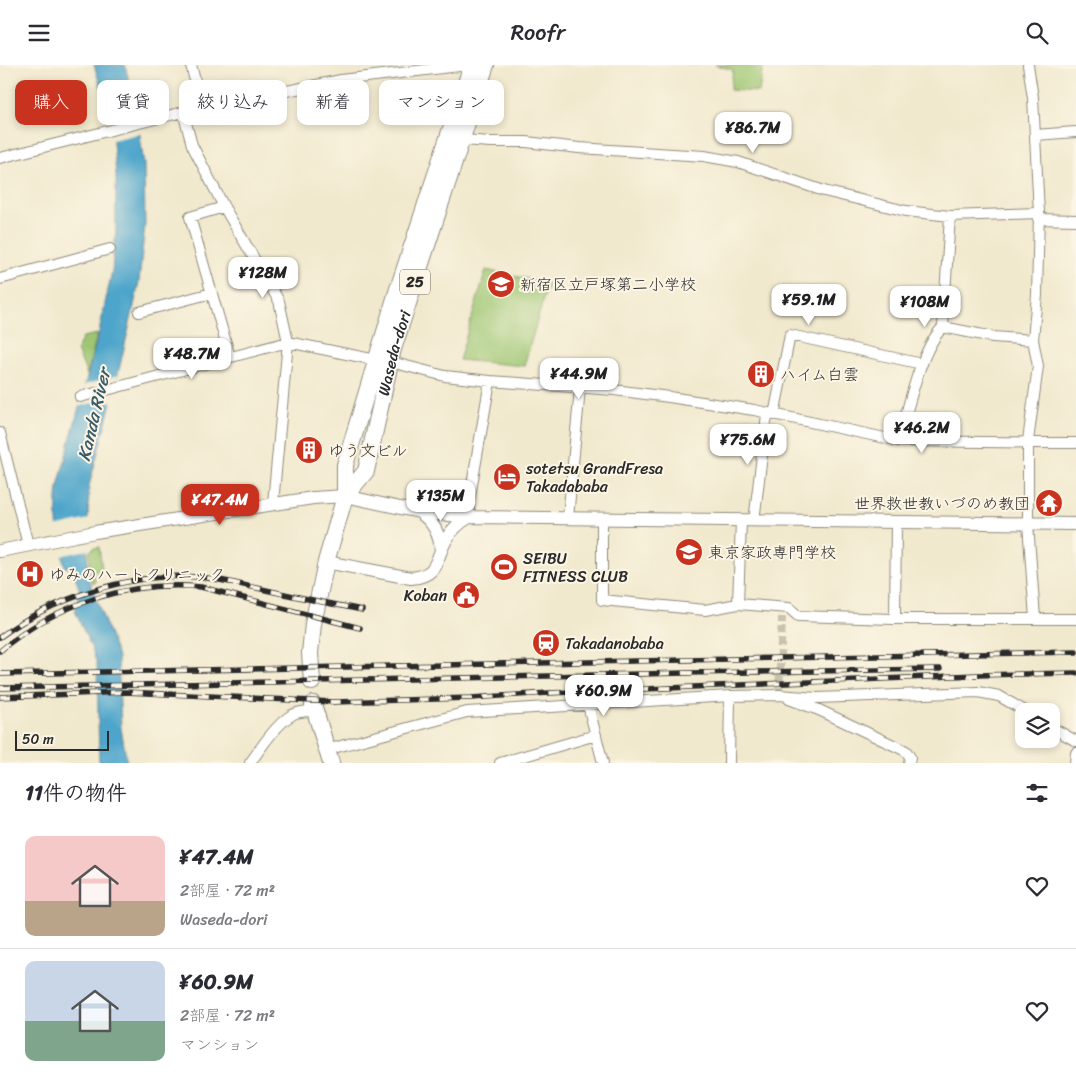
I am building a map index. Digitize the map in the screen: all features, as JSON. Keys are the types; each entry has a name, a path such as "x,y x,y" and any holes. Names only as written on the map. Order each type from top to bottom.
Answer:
{"main road":[{"name":"Waseda-dori","path":"384,361 406,308 462,140 479,66"},
{"name":"Waseda-dori","path":"312,682 310,653 313,624 326,562 345,496 366,471 384,361 479,66"},
{"path":"310,708 316,709 328,756"}],"street":[{"path":"191,65 195,80"},
{"path":"287,91 341,80 468,65"},
{"path":"1028,65 1033,98 1039,216 1037,295 1033,340 1038,366 1028,441 1028,524 1035,618"},
{"path":"0,158 179,113"},
{"path":"187,125 192,145 224,207 279,301 288,342 273,503"},
{"path":"1035,135 1076,132"},
{"path":"462,140 526,142 580,148 704,156 738,162 796,183 906,211 950,215 1039,216 1076,220"},
{"path":"224,207 190,217 230,357"},
{"path":"898,441 927,350 935,335 943,327 950,215"},
{"path":"0,279 110,249"},
{"path":"139,312 212,293"},
{"path":"943,327 993,337 1033,340"},
{"path":"738,604 748,521 790,335 922,364"},
{"path":"80,397 288,342 384,361 445,376 580,387 669,397 754,410 898,441 1076,443"},
{"path":"468,517 490,381"},
{"path":"568,518 580,387"},
{"path":"0,433 28,545"},
{"path":"0,551 92,533 273,503 345,496 418,512 468,517 1076,525"},
{"path":"418,512 428,519 435,528 441,551"},
{"path":"326,562 417,578 432,570 452,531 468,517"},
{"path":"602,518 602,600 705,610 738,604 789,608 798,616 895,619 1076,619"},
{"path":"895,619 896,523"},
{"path":"328,756 467,712 730,696 784,695 816,698 978,692 999,695 1015,705"},
{"path":"784,695 788,699 819,710 906,751 910,757 909,763"},
{"path":"730,696 730,763"},
{"path":"588,705 603,763"},
{"path":"250,763 266,741 293,713 310,708"},
{"path":"1060,732 1076,741"},
{"path":"500,763 596,735"},
{"path":"1074,763 1076,753"}],"green space":[{"path":"715,65 763,65 759,92 730,90 733,70"},
{"path":"486,270 548,283 524,366 459,360"},
{"path":"97,334 87,375 77,350 83,337"},
{"path":"99,547 102,569 94,572 96,582 92,583 89,552 93,548"}],"water":[{"name":"Kanda River","path":"94,65 125,65 129,80 99,80"},
{"name":"Kanda River","path":"111,125 139,125 144,165 145,224 139,282 112,399 89,486 87,551 89,580 118,657 121,728 127,763 99,763 97,664 75,611 80,591 72,568 65,567 58,536 57,507 58,486 99,332 112,271 116,229 116,175"}],"pier":[{"path":"110,125 140,125 142,133 112,140"},
{"path":"118,375 112,403 108,399 77,407 84,385"},
{"path":"89,519 90,549 60,556 55,527"}],"tunnel":[{"path":"779,695 782,617"}],"railway":[{"path":"0,637 44,610 68,600 120,584 172,577 197,577 220,580 362,610"},
{"path":"0,651 21,634 69,608 94,599 147,587 201,587 360,628"},
{"path":"0,674 1076,652"},
{"path":"0,688 940,669"},
{"path":"0,697 125,692 334,702 471,698 977,675 1076,673"}],"place":[{"name":"新宿区立戸塚第二小学校","path":"501,284"},
{"name":"ハイム白雲","path":"761,374"},
{"name":"ゆう文ビル","path":"309,450"},
{"name":"sotetsu GrandFresa Takadababa","path":"507,477"},
{"name":"世界救世教いづのめ教団","path":"1049,503"},
{"name":"東京家政専門学校","path":"689,552"},
{"name":"SEIBU FITNESS CLUB","path":"504,567"},
{"name":"ゆみのハートクリニック","path":"30,574"},
{"name":"Koban","path":"466,595"},
{"name":"Takadanobaba","path":"546,643"}]}
